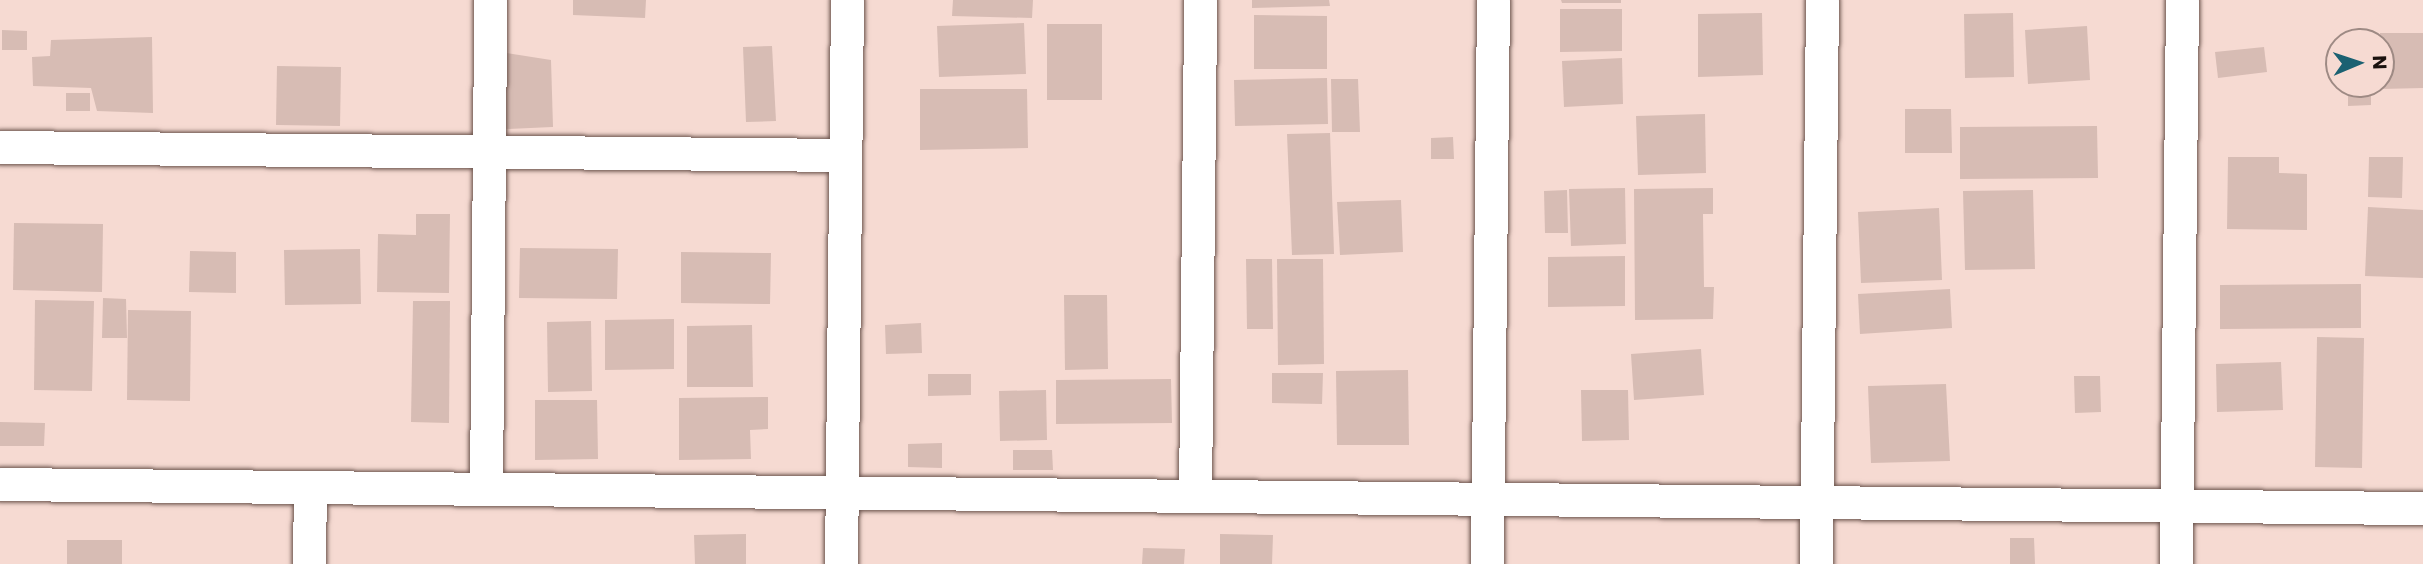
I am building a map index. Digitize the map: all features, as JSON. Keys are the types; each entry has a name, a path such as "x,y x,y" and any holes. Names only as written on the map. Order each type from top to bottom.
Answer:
{"street":[{"path":"486,489 490,0"},
{"path":"841,564 847,0"},
{"path":"1195,496 1200,0"},
{"path":"1487,564 1493,0"},
{"path":"1816,564 1822,0"},
{"path":"2176,564 2182,0"},
{"path":"0,147 845,155"},
{"path":"0,484 2423,508"},
{"path":"309,564 310,487"}],"building":[{"path":"573,0 646,0 645,18 573,15"},
{"path":"953,0 1033,0 1032,18 952,16"},
{"path":"1252,0 1329,0 1330,6 1252,8"},
{"path":"1561,0 1621,0 1621,3 1562,3"},
{"path":"1560,9 1622,9 1622,51 1560,52"},
{"path":"1762,13 1763,75 1698,77 1698,14"},
{"path":"2013,13 2014,77 1965,78 1964,14"},
{"path":"1254,15 1327,16 1327,69 1254,69"},
{"path":"1024,23 1026,74 939,77 937,26"},
{"path":"1047,24 1102,24 1102,100 1047,100"},
{"path":"2087,26 2090,80 2028,84 2025,30"},
{"path":"2,30 27,31 27,50 2,50"},
{"path":"2395,33 2423,33 2423,88 2395,89"},
{"path":"152,37 153,113 97,111 91,88 33,86 32,57 50,56 51,40"},
{"path":"772,46 776,121 746,122 743,47"},
{"path":"2264,47 2267,72 2218,78 2215,52"},
{"path":"506,53 551,60 553,127 505,129"},
{"path":"1622,58 1623,104 1564,107 1562,61"},
{"path":"277,66 341,67 340,126 276,125"},
{"path":"1327,78 1328,124 1235,126 1234,80"},
{"path":"1331,79 1358,79 1360,132 1332,132"},
{"path":"920,89 1027,89 1028,148 920,150"},
{"path":"66,93 90,93 90,111 66,111"},
{"path":"2348,98 2371,98 2371,105 2348,106"},
{"path":"1905,109 1951,109 1952,153 1905,153"},
{"path":"1705,114 1706,173 1638,175 1636,116"},
{"path":"2097,126 2098,178 1960,179 1960,127"},
{"path":"1330,133 1334,254 1292,255 1287,134"},
{"path":"1453,137 1454,159 1431,159 1431,138"},
{"path":"2228,157 2279,157 2279,173 2307,174 2307,230 2227,229"},
{"path":"2369,157 2403,157 2402,198 2368,197"},
{"path":"1625,188 1626,244 1571,246 1569,189"},
{"path":"1713,188 1713,214 1703,214 1704,287 1714,287 1713,319 1635,320 1634,189"},
{"path":"1567,190 1568,233 1545,233 1544,191"},
{"path":"2033,190 2035,269 1965,270 1963,191"},
{"path":"1401,200 1403,252 1340,255 1337,202"},
{"path":"2368,207 2423,210 2423,278 2365,276"},
{"path":"1939,208 1942,280 1861,283 1858,212"},
{"path":"416,214 450,214 449,293 377,292 378,234 416,235"},
{"path":"14,223 103,224 102,292 13,290"},
{"path":"520,248 618,249 617,299 519,298"},
{"path":"360,249 361,304 285,305 284,250"},
{"path":"190,251 236,252 236,293 189,292"},
{"path":"681,252 771,253 770,304 681,303"},
{"path":"1625,256 1625,306 1548,307 1548,257"},
{"path":"1246,259 1272,259 1273,329 1247,329"},
{"path":"1277,259 1323,259 1324,364 1278,365"},
{"path":"2361,284 2361,328 2220,329 2220,285"},
{"path":"1950,289 1952,328 1860,334 1858,294"},
{"path":"1064,295 1107,295 1108,369 1065,370"},
{"path":"103,298 126,299 127,338 102,338"},
{"path":"35,300 94,301 92,391 34,390"},
{"path":"413,301 450,301 449,423 411,422"},
{"path":"128,310 191,311 190,401 127,400"},
{"path":"674,319 674,369 605,370 605,320"},
{"path":"591,321 592,391 548,392 547,322"},
{"path":"921,323 922,353 886,354 885,325"},
{"path":"752,325 753,387 687,387 687,326"},
{"path":"2317,337 2364,338 2362,468 2315,467"},
{"path":"1701,349 1704,395 1634,400 1631,354"},
{"path":"2281,362 2283,410 2217,412 2216,364"},
{"path":"1408,370 1409,445 1337,445 1336,371"},
{"path":"1272,373 1323,373 1322,404 1272,403"},
{"path":"928,374 971,374 971,395 928,396"},
{"path":"2074,376 2100,376 2101,412 2075,413"},
{"path":"1171,379 1172,423 1056,424 1056,380"},
{"path":"1946,384 1950,461 1871,463 1868,386"},
{"path":"1046,390 1047,440 1000,441 999,391"},
{"path":"1581,390 1628,390 1629,440 1582,441"},
{"path":"768,397 768,429 750,430 751,459 679,460 679,398"},
{"path":"535,400 597,400 598,459 535,460"},
{"path":"0,422 45,423 44,446 0,446"},
{"path":"942,443 942,468 908,467 908,444"},
{"path":"1013,450 1052,450 1053,470 1013,470"},
{"path":"746,534 746,564 695,564 694,535"},
{"path":"1220,534 1273,535 1272,564 1220,564"},
{"path":"2010,538 2034,538 2035,564 2010,564"},
{"path":"67,540 122,540 122,564 67,564"},
{"path":"1143,548 1185,549 1184,564 1142,564"}]}
